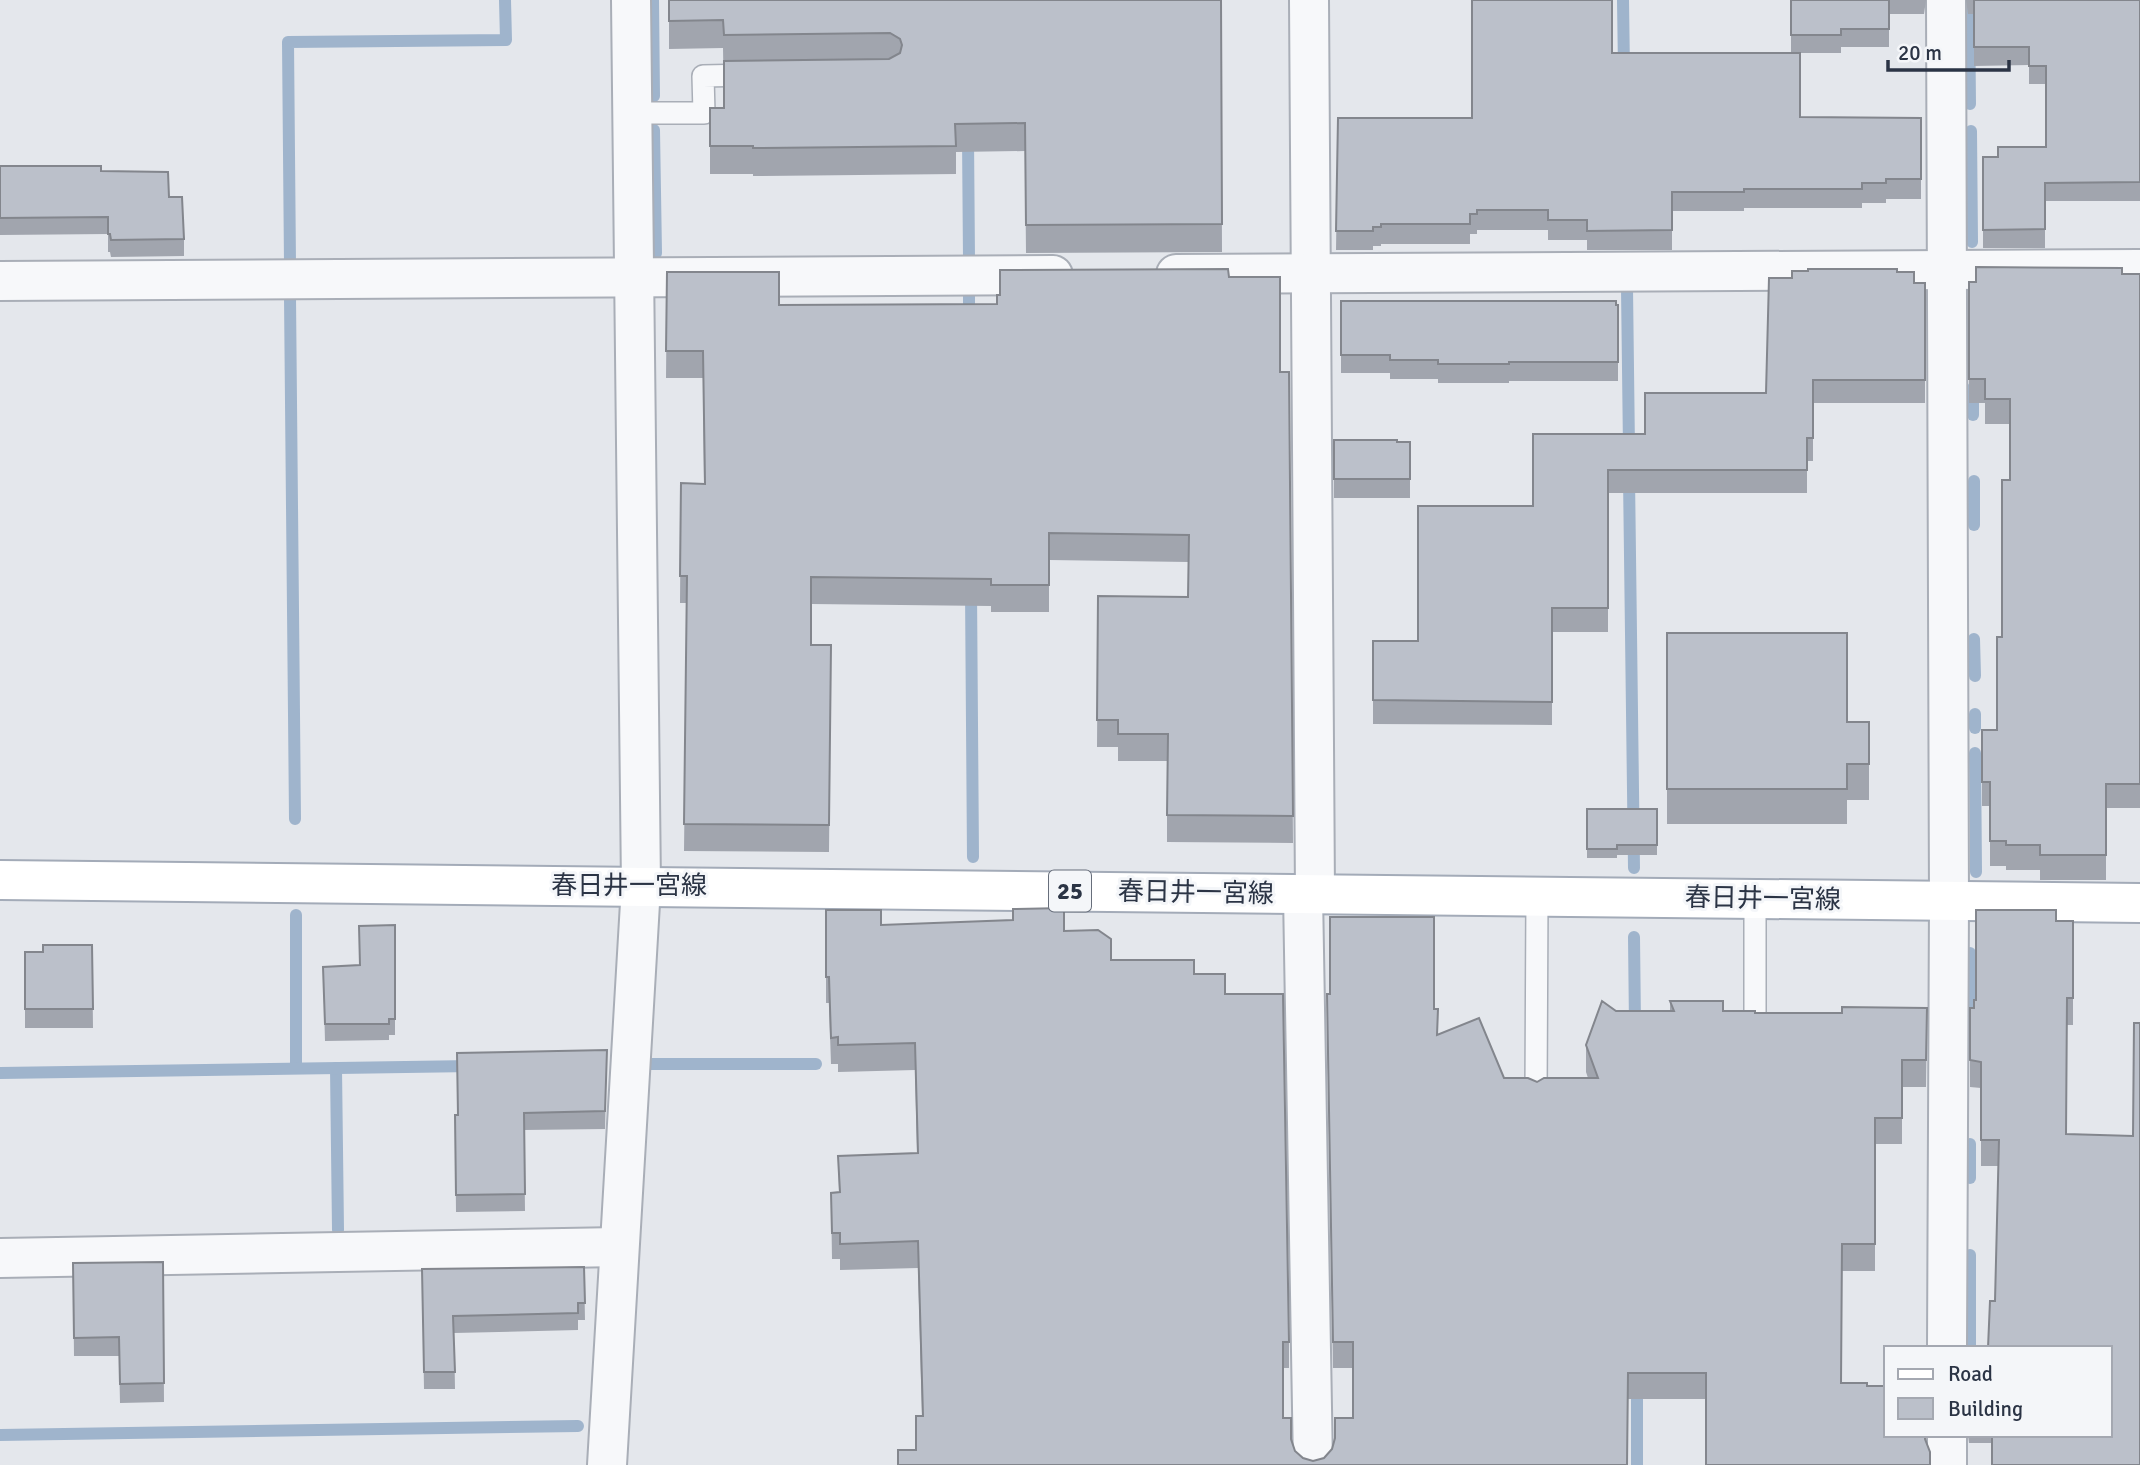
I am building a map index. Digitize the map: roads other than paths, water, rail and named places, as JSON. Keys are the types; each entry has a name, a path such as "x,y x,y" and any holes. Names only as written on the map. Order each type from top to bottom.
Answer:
{"main road":[{"name":"春日井一宮線","path":"0,880 2140,903"}],"street":[{"path":"607,1465 641,886 631,0"},
{"path":"1309,0 1309,894 1313,1465"},
{"path":"1946,0 1949,902 1947,1346"},
{"path":"1148,274 2140,268"},
{"path":"0,281 1094,275"},
{"path":"0,1258 619,1247"},
{"path":"1947,1437 1947,1465"}],"lane":[{"path":"633,113 704,113 704,76 770,75"},
{"path":"1536,1095 1537,897"},
{"path":"1755,899 1755,1019"}],"waterway":[{"path":"290,264 288,42 506,40 505,0"},
{"path":"653,0 654,96"},
{"path":"1623,0 1624,70"},
{"path":"1969,0 1970,104"},
{"path":"654,130 656,253"},
{"path":"1971,131 1972,242"},
{"path":"968,137 969,259"},
{"path":"1627,288 1629,449"},
{"path":"969,295 969,320"},
{"path":"290,297 295,819"},
{"path":"1973,388 1973,415"},
{"path":"1629,477 1634,868"},
{"path":"1974,481 1974,525"},
{"path":"971,590 973,857"},
{"path":"1974,639 1975,676"},
{"path":"1975,714 1975,728"},
{"path":"1975,753 1976,872"},
{"path":"296,915 296,1068"},
{"path":"1634,937 1635,1025"},
{"path":"1970,953 1970,1005"},
{"path":"648,1064 816,1064"},
{"path":"0,1073 473,1066"},
{"path":"336,1068 338,1230"},
{"path":"1970,1144 1970,1178"},
{"path":"1970,1255 1970,1346"},
{"path":"1637,1382 1637,1465"},
{"path":"0,1435 578,1426"}]}
